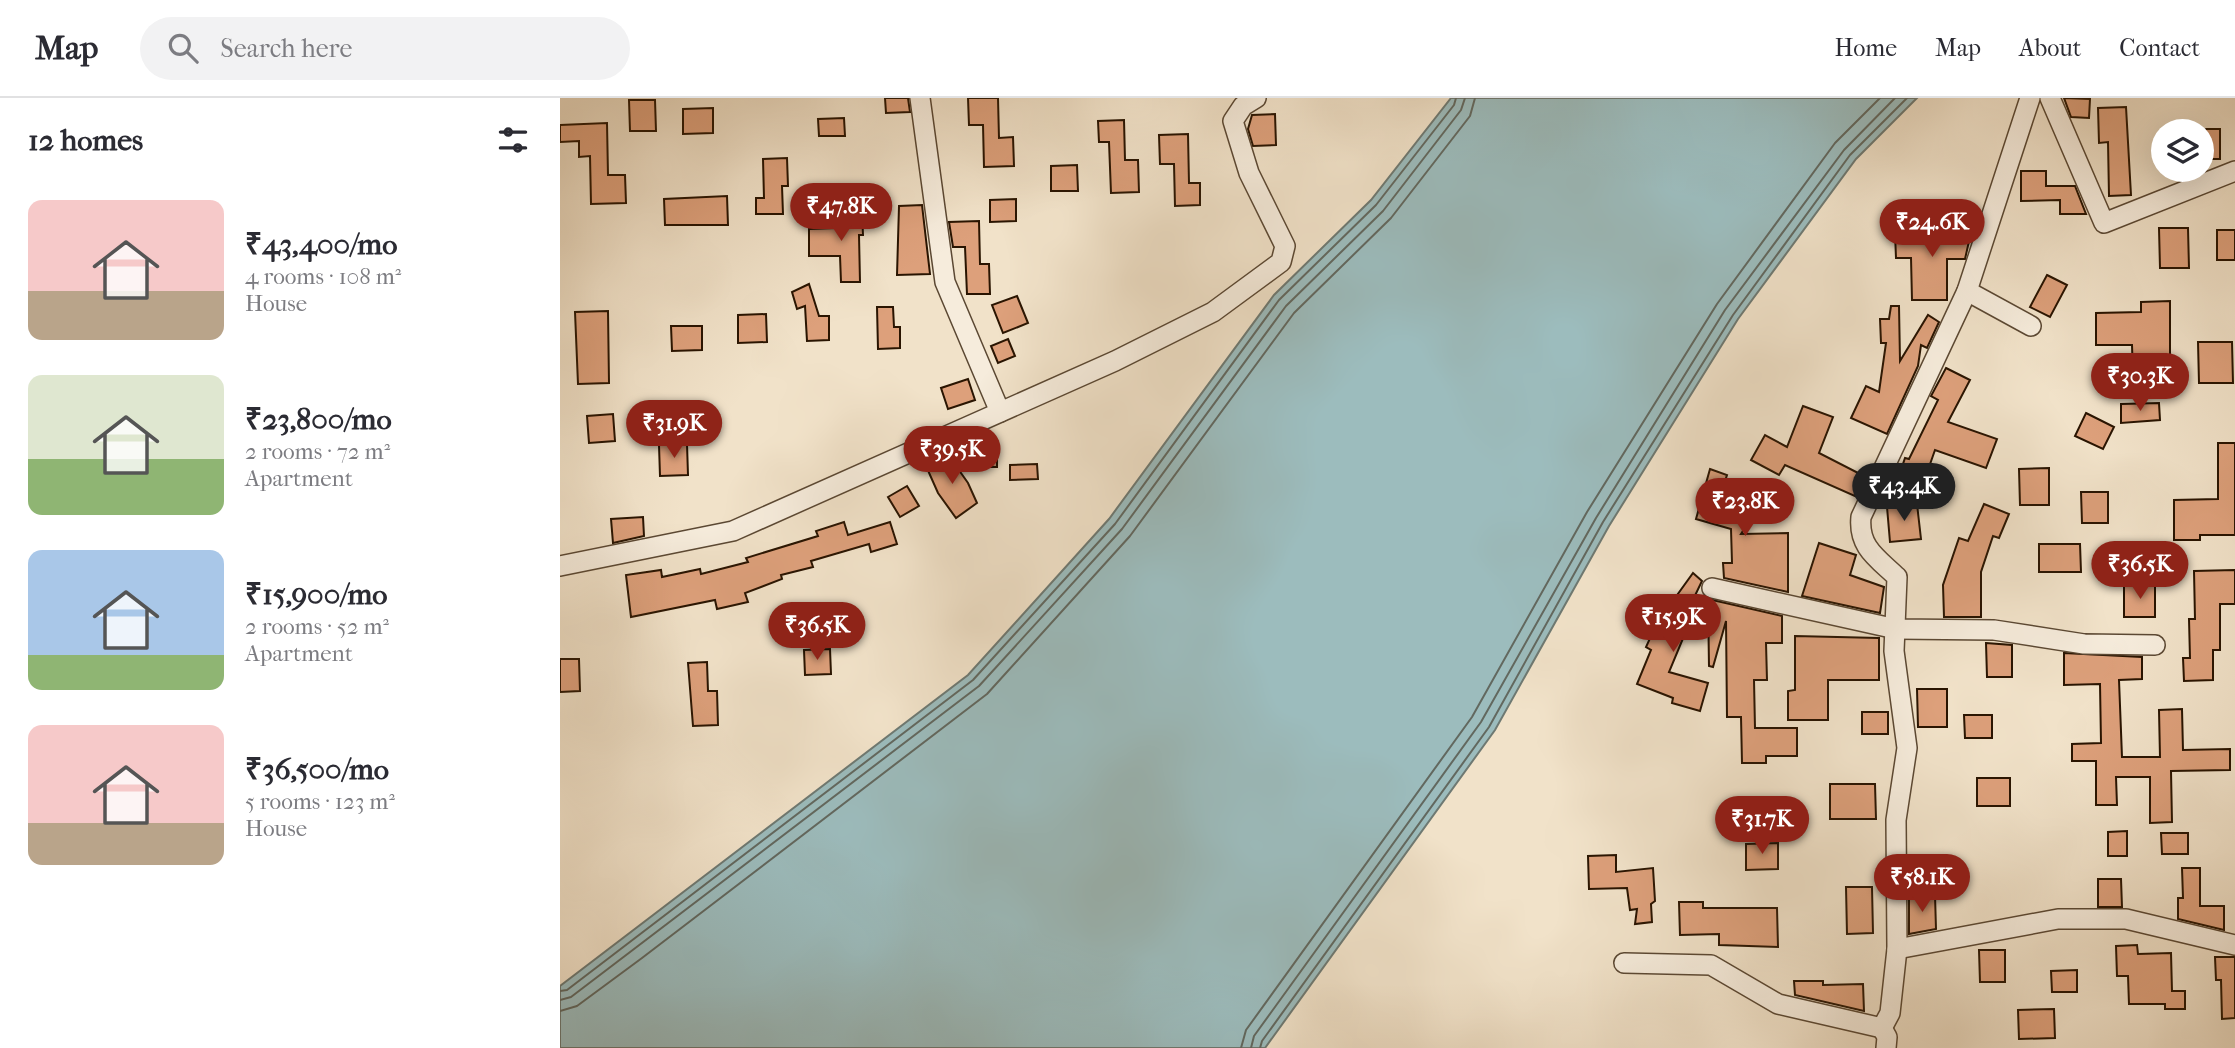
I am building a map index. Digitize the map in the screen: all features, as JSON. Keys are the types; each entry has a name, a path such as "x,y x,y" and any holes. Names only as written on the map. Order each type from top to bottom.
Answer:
{"street":[{"path":"920,98 945,282 1000,412"},
{"path":"560,566 733,531 1115,360 1213,312 1281,262 1285,246 1249,173 1233,121 1243,106 1255,98"},
{"path":"1882,1028 1890,1013 1897,949 1896,820 1906,748 1894,651 1897,578 1864,546 1859,532 1861,517 1967,291 2029,98"},
{"path":"2050,98 2104,223 2235,171"},
{"path":"1967,291 2031,326"},
{"path":"1712,588 1896,629 1994,630 2084,644 2155,645"},
{"path":"1897,949 2058,919 2126,919 2235,945"},
{"path":"1625,963 1711,965 1778,1004 1882,1028 1887,1037 1886,1048"}],"water":[{"path":"1451,98 1917,98 1856,159 1738,319 1609,526 1495,730 1265,1048 560,1048 560,986 968,675 1109,519 1274,295 1371,200"}],"building":[{"path":"885,98 908,98 910,112 886,113"},
{"path":"968,98 998,98 999,138 1013,137 1014,166 984,167 983,125 969,125"},
{"path":"2064,98 2090,99 2089,118 2071,117"},
{"path":"629,100 655,100 656,131 630,131"},
{"path":"2126,107 2131,195 2109,196 2108,142 2099,143 2098,108"},
{"path":"713,108 713,133 683,134 683,109"},
{"path":"1275,114 1276,145 1253,146 1248,129 1252,115"},
{"path":"844,118 845,136 819,136 818,119"},
{"path":"1124,120 1125,160 1138,160 1139,192 1111,193 1109,142 1099,142 1098,121"},
{"path":"607,123 608,175 625,175 626,203 591,204 590,156 579,157 579,141 560,142 560,125"},
{"path":"2214,129 2220,129 2220,159 2214,159"},
{"path":"1188,134 1189,183 1200,183 1200,205 1175,206 1174,164 1160,164 1159,135"},
{"path":"787,158 788,186 782,186 783,214 756,214 756,198 764,198 763,159"},
{"path":"1077,165 1078,191 1051,191 1051,166"},
{"path":"2021,171 2046,171 2046,186 2075,186 2086,214 2060,214 2060,200 2021,201"},
{"path":"727,196 728,225 665,225 664,199"},
{"path":"1016,199 1016,221 990,222 990,200"},
{"path":"922,205 930,274 897,275 899,206"},
{"path":"862,211 863,235 859,235 860,282 841,282 840,256 809,256 809,229 835,228 835,212"},
{"path":"979,221 980,264 989,264 990,294 967,294 965,247 953,247 949,222"},
{"path":"1945,228 1972,228 1965,259 1947,259 1947,300 1912,300 1911,258 1896,258 1895,233 1945,233"},
{"path":"2159,228 2188,228 2189,268 2160,268"},
{"path":"2217,230 2235,230 2235,260 2217,260"},
{"path":"2047,275 2067,285 2050,317 2030,307"},
{"path":"809,284 819,316 829,316 829,340 807,341 805,306 797,309 792,292"},
{"path":"1017,296 1028,323 1003,333 992,305"},
{"path":"2170,301 2170,376 2133,377 2132,345 2096,345 2096,313 2141,312 2141,302"},
{"path":"1891,306 1899,306 1900,361 1928,315 1939,322 1927,348 1921,345 1918,366 1887,434 1851,418 1866,386 1879,392 1886,343 1881,343 1880,319 1889,319"},
{"path":"877,307 893,307 894,327 900,327 900,348 878,349"},
{"path":"608,311 609,383 578,384 575,312"},
{"path":"766,314 767,342 738,343 738,315"},
{"path":"671,326 702,326 702,350 672,351"},
{"path":"1008,339 1015,356 998,363 991,346"},
{"path":"2198,342 2232,342 2233,383 2199,383"},
{"path":"1946,368 1970,380 1948,422 1997,439 1986,468 1935,450 1922,487 1898,479 1905,458 1909,459 1938,400 1931,396"},
{"path":"968,379 975,400 948,409 941,388"},
{"path":"2159,403 2160,420 2121,423 2121,404"},
{"path":"1803,406 1833,417 1819,453 1866,477 1857,497 1785,465 1779,475 1751,460 1765,435 1787,447"},
{"path":"2086,413 2114,427 2103,449 2075,436"},
{"path":"613,414 615,441 589,443 587,416"},
{"path":"2218,443 2235,443 2235,535 2200,535 2200,540 2174,540 2174,500 2218,499"},
{"path":"687,444 688,475 660,476 659,445"},
{"path":"997,451 997,467 979,467 979,452"},
{"path":"949,456 968,483 977,503 956,518 938,493 926,466"},
{"path":"1037,464 1038,479 1010,480 1010,465"},
{"path":"2049,468 2049,505 2020,505 2019,469"},
{"path":"1710,469 1727,475 1723,487 1757,509 1741,534 1788,533 1788,592 1724,578 1723,563 1732,563 1731,529 1696,519"},
{"path":"907,486 919,506 900,517 888,497"},
{"path":"2081,492 2108,492 2108,523 2082,523"},
{"path":"1917,504 1921,539 1890,542 1887,507"},
{"path":"1984,504 2009,514 1999,538 1993,536 1981,572 1981,617 1944,617 1943,585 1959,538 1968,541"},
{"path":"643,517 644,536 613,543 611,519"},
{"path":"844,522 848,535 890,522 897,544 871,552 869,544 811,561 813,567 781,575 782,579 745,593 748,602 717,609 715,600 631,617 626,575 661,570 662,577 700,569 701,574 748,562 746,558 818,536 816,531"},
{"path":"1819,543 1856,555 1850,575 1884,587 1880,613 1802,596"},
{"path":"2039,544 2080,544 2081,572 2039,572"},
{"path":"2235,570 2235,604 2220,604 2220,650 2213,650 2213,680 2184,681 2183,658 2190,658 2189,619 2195,619 2194,571"},
{"path":"1693,573 1702,581 1677,633 1684,636 1669,672 1708,683 1700,711 1672,703 1673,698 1637,684 1651,650 1646,647 1657,623"},
{"path":"2155,584 2155,617 2124,617 2124,585"},
{"path":"1708,599 1782,616 1782,643 1766,643 1767,680 1754,680 1755,728 1797,728 1797,756 1766,756 1766,763 1742,763 1741,717 1727,717 1726,621 1713,667 1709,666"},
{"path":"1795,636 1879,638 1879,680 1828,680 1828,720 1788,720 1788,691 1795,690"},
{"path":"1986,643 2012,645 2012,677 1987,677"},
{"path":"830,649 831,674 805,675 804,650"},
{"path":"2064,653 2142,657 2142,679 2119,680 2122,757 2160,757 2159,710 2182,709 2183,750 2230,749 2230,770 2171,771 2172,822 2150,823 2150,777 2116,777 2117,805 2096,805 2096,761 2072,761 2072,744 2101,743 2100,684 2064,685"},
{"path":"560,659 579,659 580,691 560,692"},
{"path":"707,662 708,691 717,691 718,725 693,726 688,663"},
{"path":"1917,689 1947,689 1947,727 1918,727"},
{"path":"1862,712 1888,712 1888,734 1862,734"},
{"path":"1964,715 1992,715 1992,738 1965,738"},
{"path":"1977,778 2010,778 2010,806 1977,806"},
{"path":"1830,784 1875,784 1876,819 1830,819"},
{"path":"2127,831 2127,856 2108,856 2108,832"},
{"path":"2161,833 2188,833 2188,854 2162,854"},
{"path":"1778,843 1778,869 1746,870 1746,844"},
{"path":"1616,855 1616,872 1653,868 1655,901 1651,904 1652,922 1635,924 1637,909 1630,910 1627,888 1589,889 1588,856"},
{"path":"2182,868 2200,868 2200,906 2224,906 2224,930 2178,919 2178,898 2183,898"},
{"path":"2098,879 2121,879 2122,907 2098,907"},
{"path":"1846,887 1872,887 1873,933 1847,934"},
{"path":"1935,895 1936,929 1909,934 1909,896"},
{"path":"1679,902 1703,902 1703,908 1777,908 1778,947 1719,945 1719,934 1680,935"},
{"path":"2137,945 2138,954 2171,953 2172,991 2185,991 2185,1009 2165,1009 2165,1004 2129,1004 2128,976 2117,976 2116,946"},
{"path":"1979,950 2005,950 2005,982 1980,982"},
{"path":"2215,957 2235,957 2235,1018 2222,1019 2221,980 2216,980"},
{"path":"2077,970 2077,992 2052,992 2051,971"},
{"path":"1794,981 1823,981 1823,985 1863,984 1864,1011 1795,995"},
{"path":"2054,1009 2055,1038 2019,1039 2018,1010"}]}
